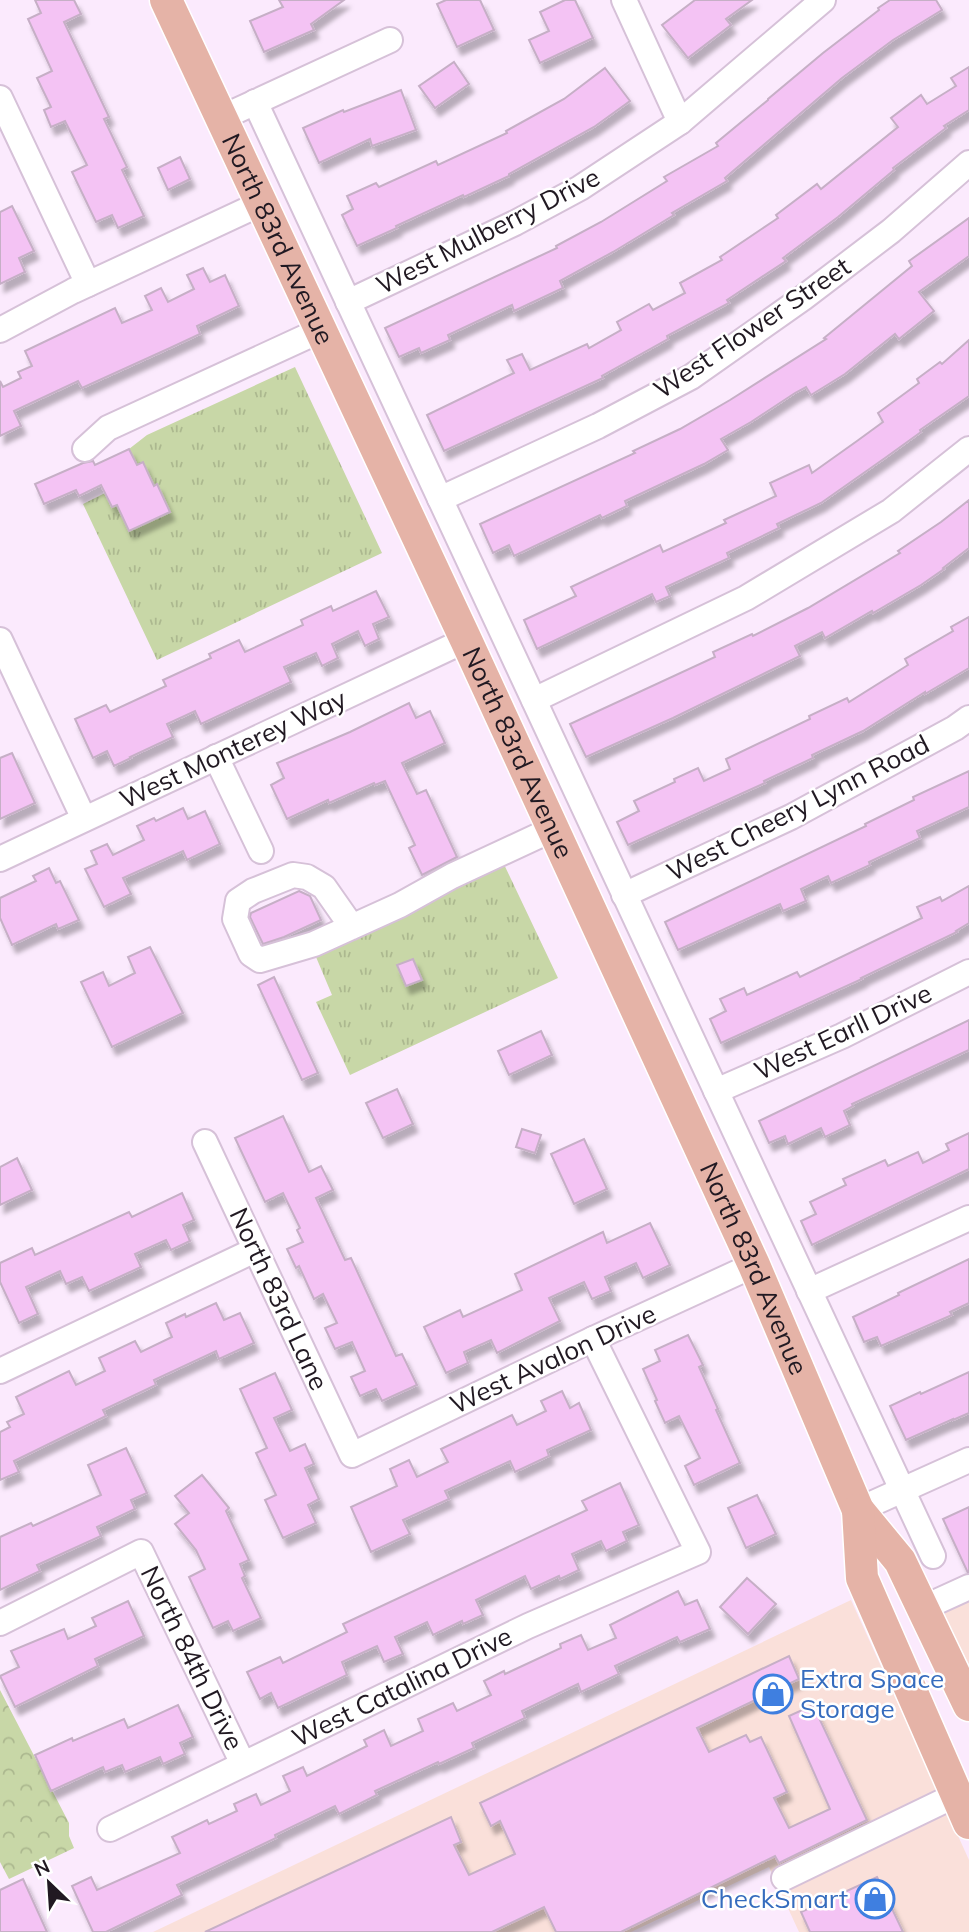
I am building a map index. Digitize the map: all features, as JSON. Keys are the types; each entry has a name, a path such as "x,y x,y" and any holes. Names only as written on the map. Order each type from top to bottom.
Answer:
{"main road":[{"name":"North 83rd Avenue","path":"166,0 466,640 754,1265 858,1510 900,1561 969,1705"},
{"name":"North 83rd Avenue","path":"858,1510 862,1578 963,1809"}],"street":[{"path":"624,0 680,122"},
{"name":"West Mulberry Drive","path":"348,302 580,188 680,122 823,0"},
{"path":"222,118 390,40"},
{"path":"0,98 88,284"},
{"name":"North 83rd Avenue","path":"255,102 933,1556"},
{"name":"West Flower Street","path":"440,499 598,426 691,377 803,298 891,231 969,163"},
{"path":"0,330 42,306 262,203"},
{"path":"85,449 108,428 321,330"},
{"path":"534,700 746,598 891,511 969,449"},
{"path":"0,640 84,819"},
{"name":"West Monterey Way","path":"0,859 466,640"},
{"name":"West Cheery Lynn Road","path":"624,895 791,817 969,718"},
{"path":"216,757 261,851"},
{"path":"352,927 324,887 307,877 293,875 253,891 238,901 235,919 251,954 260,960 314,944 352,927 400,905 452,876 553,829"},
{"name":"West Earll Drive","path":"716,1091 842,1036 969,972"},
{"name":"North 83rd Lane","path":"205,1142 352,1455"},
{"path":"809,1290 969,1218"},
{"path":"0,1371 255,1250"},
{"name":"West Avalon Drive","path":"352,1455 754,1265"},
{"name":"West Catalina Drive","path":"110,1829 528,1626 698,1552 593,1339"},
{"path":"858,1510 969,1460"},
{"name":"North 84th Drive","path":"0,1623 141,1552 243,1764"},
{"path":"923,1608 969,1587"},
{"path":"784,1878 963,1809"}],"shaded area":[{"name":"Extra Space Storage","path":"851,1600 969,1860 969,1932 799,1932 769,1867 631,1932 153,1932"},
{"path":"969,1601 969,1665 943,1613"}],"green space":[{"path":"295,367 382,553 157,660 83,504 105,493 111,507 117,505 129,531 169,512 157,485 154,486 137,465 129,449 147,435"},
{"path":"501,858 558,978 350,1075 316,1002 332,995 316,957 405,913"},
{"path":"0,1690 69,1823 69,1836 74,1848 9,1879 0,1862"}],"building":[{"path":"35,0 74,0 81,14 64,22 109,117 104,119 127,167 122,170 144,216 118,228 112,215 96,222 72,172 87,165 65,121 51,127 44,110 51,107 37,78 52,71 28,19 41,13"},
{"path":"279,0 344,0 311,24 314,30 264,52 250,21 283,7"},
{"path":"446,0 480,0 494,30 457,47 437,4"},
{"path":"565,0 575,0 593,38 540,63 529,40 549,31 540,12"},
{"path":"695,0 752,0 726,19 731,25 688,58 662,25"},
{"path":"890,0 936,0 942,10 893,40 842,78 725,178 727,181 613,252 560,281 563,288 514,311 512,305 448,335 450,340 421,353 419,348 399,357 385,328 557,248 556,246 667,181 664,177 718,146 716,143"},
{"path":"454,62 469,84 435,108 419,86"},
{"path":"969,67 969,110 944,126 946,128 893,168 894,170 838,217 783,258 786,261 727,300 729,303 667,336 668,339 602,376 603,378 444,451 427,415 514,373 507,360 522,354 530,370 587,344 589,348 621,330 617,322 649,304 653,310 685,293 680,283 722,260 720,257 778,218 776,215 817,184 821,189 898,127 891,118 921,95 927,104 956,86 951,78"},
{"path":"605,68 630,101 594,127 509,176 357,246 342,215 353,209 347,196 376,183 379,187 436,161 438,165 507,133 506,131 564,99"},
{"path":"401,90 416,130 372,146 370,139 319,163 303,128 343,110 344,112"},
{"path":"180,157 190,179 168,190 158,168"},
{"path":"12,206 34,251 19,258 25,272 0,284 0,212"},
{"path":"969,218 969,256 919,292 934,311 899,339 895,334 845,374 811,395 806,387 795,393 721,439 728,450 625,501 627,506 602,518 600,515 514,556 509,545 493,553 480,524 635,453 633,451 680,429 730,400 826,339 824,338 912,266 909,261"},
{"path":"203,268 210,282 225,275 239,306 197,326 200,334 82,388 78,381 14,411 21,426 0,436 0,381 3,387 21,378 18,372 32,366 25,351 115,308 122,323 152,310 145,296 161,288 168,302 194,289 187,275"},
{"path":"969,340 969,396 885,458 821,503 777,524 779,528 727,553 729,558 666,587 670,596 656,602 652,594 537,649 524,620 576,596 571,587 660,545 663,552 776,496 770,483 809,465 812,473 857,441 883,422 878,413 919,383 917,379 940,362 942,364"},
{"path":"129,449 137,465 143,462 170,512 129,531 117,505 112,507 101,485 79,496 76,490 44,504 35,484 83,463 93,461 95,465"},
{"path":"969,500 969,548 921,585 825,638 822,632 795,646 800,656 586,757 570,724 715,657 713,652 752,634 753,636 808,608 900,553 898,551"},
{"path":"376,591 389,617 373,624 379,639 365,646 358,631 332,644 338,658 322,666 316,653 284,667 291,682 201,724 195,711 167,724 173,737 114,766 107,751 93,758 75,719 106,705 110,712 166,686 163,680 211,658 209,654 239,640 245,652 303,625 301,620 331,606 333,611"},
{"path":"969,617 969,668 863,731 812,755 813,758 764,781 765,783 628,845 617,822 639,811 634,801 698,768 704,781 730,769 726,759 847,698 849,702 908,665 905,659 953,631 951,627"},
{"path":"409,703 416,718 430,711 445,743 402,763 417,794 426,790 457,857 422,875 409,848 415,845 385,781 375,785 374,783 329,803 328,800 287,819 271,785 284,778 277,763"},
{"path":"12,753 35,803 0,819 0,758"},
{"path":"969,771 969,807 917,831 920,838 831,883 828,876 801,889 806,901 783,911 780,904 678,950 665,922 866,826 865,824 914,800 913,797"},
{"path":"183,808 188,819 205,811 220,844 187,860 183,851 123,878 131,894 104,907 85,869 97,864 91,851 107,844 113,855 144,840 137,826 154,818 156,821"},
{"path":"49,868 56,883 60,881 79,920 58,929 56,924 12,945 0,918 0,898 36,881 33,876"},
{"path":"969,886 969,923 957,932 721,1043 710,1019 726,1011 720,999 744,988 747,995 797,972 800,977 922,918 917,907 940,897 942,901"},
{"path":"299,891 310,896 321,920 263,944 250,917 251,913"},
{"path":"150,947 183,1013 112,1047 81,982 103,972 109,986 135,973 128,957"},
{"path":"413,959 422,980 406,986 397,965"},
{"path":"274,977 318,1073 302,1080 258,985"},
{"path":"969,1020 969,1050 852,1104 853,1106 844,1111 850,1125 825,1137 821,1128 788,1144 785,1136 769,1143 759,1121"},
{"path":"541,1031 552,1055 509,1075 498,1051"},
{"path":"397,1089 413,1124 383,1138 366,1103"},
{"path":"283,1116 309,1172 321,1166 333,1190 316,1198 345,1260 351,1258 396,1356 402,1354 417,1385 382,1401 376,1389 360,1396 351,1377 365,1371 352,1342 335,1349 325,1328 337,1323 323,1294 314,1299 299,1266 296,1268 287,1249 303,1242 297,1230 300,1228 283,1193 265,1202 235,1138"},
{"path":"522,1129 541,1135 535,1153 516,1147"},
{"path":"969,1133 969,1169 812,1245 801,1221 816,1214 810,1202 846,1185 843,1179 885,1160 888,1166 918,1152 923,1163 949,1150 946,1144"},
{"path":"584,1139 607,1189 574,1204 551,1154"},
{"path":"17,1158 32,1190 0,1205 0,1167"},
{"path":"182,1193 194,1220 183,1225 190,1241 171,1250 166,1240 135,1254 141,1267 89,1291 82,1277 66,1284 60,1271 26,1287 38,1314 19,1323 0,1282 0,1263 32,1248 35,1255 129,1212 132,1217"},
{"path":"650,1223 670,1265 643,1278 636,1263 605,1277 611,1291 592,1299 584,1282 549,1298 560,1321 497,1353 491,1340 464,1352 468,1363 446,1373 424,1327 460,1310 463,1317 522,1290 515,1274 603,1232 607,1243"},
{"path":"969,1259 969,1303 950,1312 952,1315 881,1346 877,1337 864,1342 853,1317"},
{"path":"216,1303 224,1320 240,1313 254,1343 219,1359 216,1351 154,1380 156,1385 103,1410 106,1416 14,1461 19,1472 0,1480 0,1432 10,1427 7,1422 24,1414 16,1397 69,1371 76,1385 105,1371 99,1358 135,1341 141,1352 172,1337 166,1323"},
{"path":"688,1335 703,1365 699,1367 740,1463 694,1485 685,1466 700,1458 679,1416 665,1423 643,1369 660,1361 655,1350"},
{"path":"969,1372 969,1413 906,1440 890,1406"},
{"path":"275,1373 292,1410 274,1418 290,1451 305,1444 314,1464 305,1468 319,1499 308,1505 316,1523 283,1538 265,1500 276,1495 256,1453 267,1448 240,1389"},
{"path":"562,1391 570,1408 579,1403 591,1430 547,1450 549,1456 515,1472 510,1461 445,1491 449,1499 403,1520 410,1534 371,1552 351,1507 397,1486 390,1469 409,1460 417,1477 448,1462 441,1449 512,1415 517,1425 546,1411 541,1401"},
{"path":"126,1448 147,1493 131,1500 135,1509 97,1527 101,1536 37,1565 40,1571 0,1590 0,1537 31,1523 33,1526 101,1495 88,1465"},
{"path":"202,1475 229,1508 226,1511 249,1560 240,1564 245,1576 242,1578 261,1618 233,1631 228,1621 213,1628 189,1577 205,1569 196,1550 175,1524 189,1513 175,1496"},
{"path":"620,1483 639,1525 623,1532 627,1541 606,1551 601,1541 572,1554 579,1570 531,1589 525,1576 476,1600 483,1615 463,1624 462,1621 433,1635 427,1622 395,1637 403,1654 384,1662 377,1646 342,1662 347,1675 278,1708 271,1693 260,1699 247,1672 280,1657 283,1663 347,1632 343,1624 587,1510 582,1501"},
{"path":"757,1495 776,1534 746,1548 728,1508"},
{"path":"969,1507 969,1572 968,1573 943,1519"},
{"path":"747,1578 776,1604 748,1634 720,1607"},
{"path":"678,1591 685,1605 697,1600 710,1629 680,1642 677,1637 615,1666 619,1674 581,1692 578,1684 522,1711 525,1718 472,1743 474,1748 375,1791 377,1795 339,1814 335,1806 275,1835 276,1838 177,1885 182,1895 106,1932 93,1932 72,1886 91,1877 97,1890 180,1853 172,1837 207,1820 209,1824 237,1811 234,1804 256,1794 261,1805 290,1791 283,1776 303,1767 307,1776 367,1746 364,1740 384,1730 391,1746 423,1731 418,1719 453,1703 457,1711 491,1695 484,1681 561,1648 560,1644 581,1635 588,1650 616,1638 610,1625"},
{"path":"128,1601 144,1636 95,1659 98,1666 15,1707 0,1676 19,1667 11,1651 64,1629 68,1639 96,1626 92,1618"},
{"name":"Extra Space Storage","path":"789,1656 799,1679 697,1728 709,1752 746,1735 750,1742 761,1737 787,1792 774,1798 789,1828 830,1809 789,1716 813,1705 867,1820 779,1863 775,1856 621,1932 556,1932 544,1907 492,1932 205,1932 451,1817 461,1842 454,1845 469,1875 515,1854 500,1821 491,1826 480,1803"},
{"path":"178,1705 193,1737 180,1743 185,1754 163,1764 160,1757 125,1772 122,1765 105,1772 103,1767 51,1791 35,1755 124,1719 128,1728"},
{"path":"877,1877 903,1932 810,1932 801,1912"},
{"path":"23,1879 47,1932 0,1932 0,1890"}],"place":[{"name":"Extra Space Storage","path":"773,1694"},
{"name":"CheckSmart","path":"875,1899"}]}
